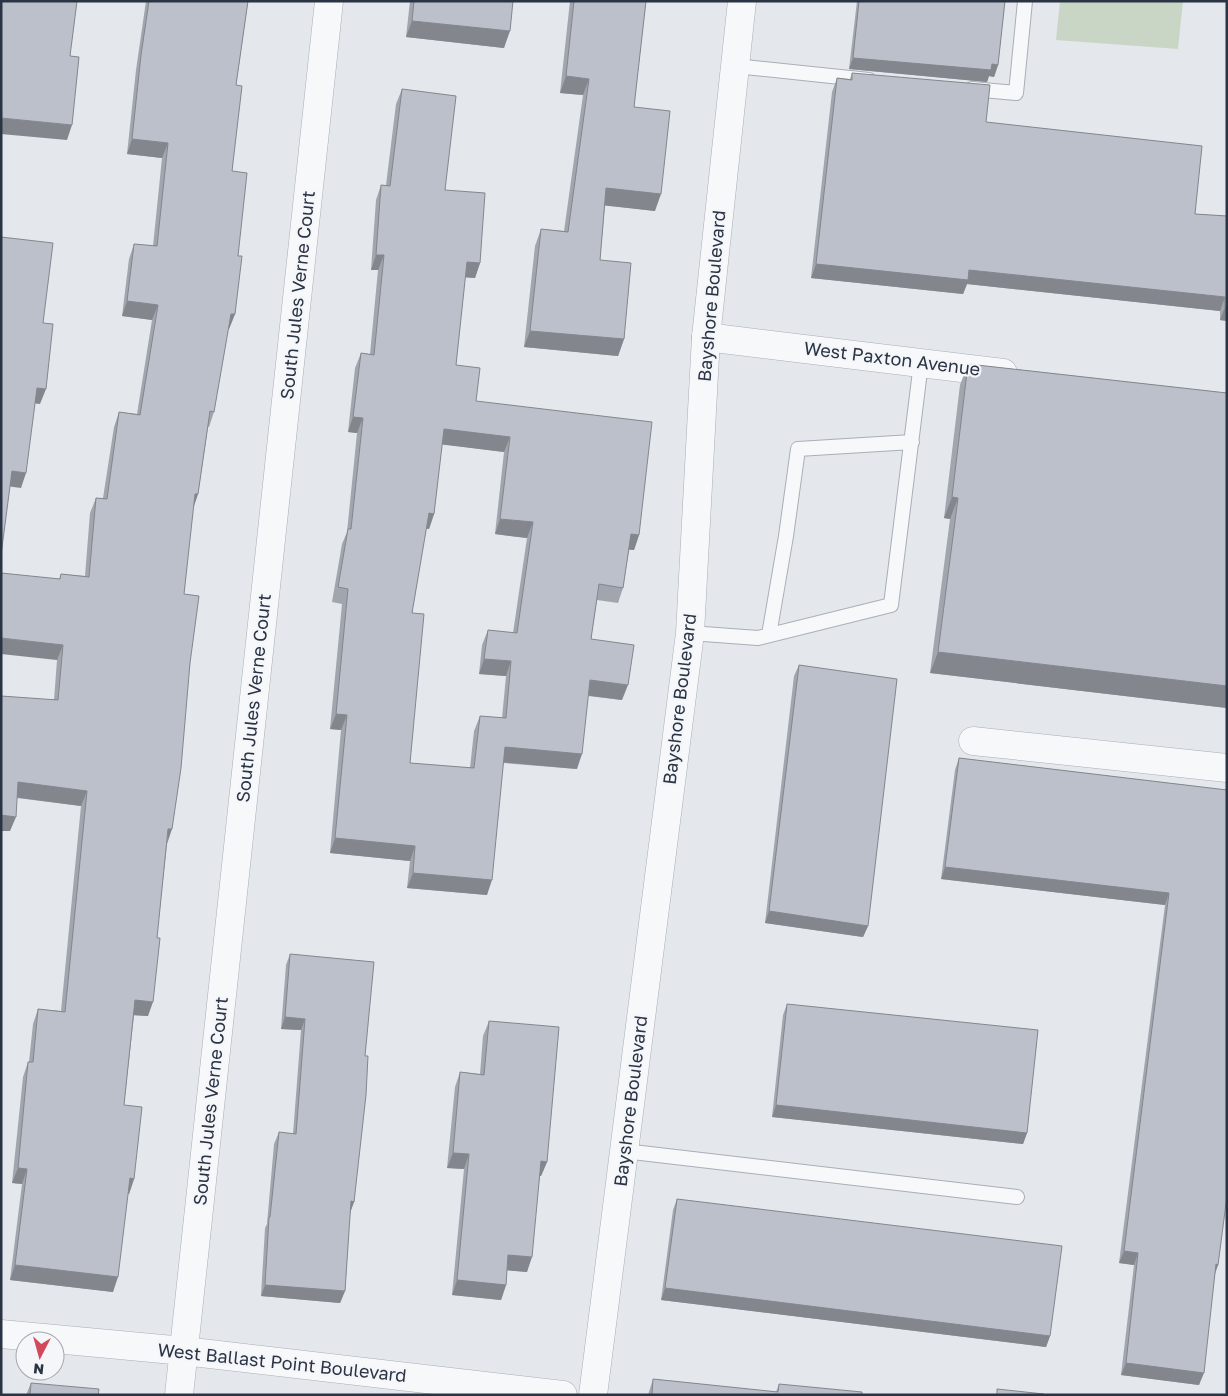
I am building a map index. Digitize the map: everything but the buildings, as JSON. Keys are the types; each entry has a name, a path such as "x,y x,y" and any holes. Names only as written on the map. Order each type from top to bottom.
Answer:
{"street":[{"name":"South Jules Verne Court","path":"179,1395 329,1"},
{"name":"Bayshore Boulevard","path":"594,1395 690,633 706,337 742,1"},
{"name":"West Paxton Avenue","path":"706,337 1030,376"},
{"path":"974,741 1227,768"},
{"name":"West Ballast Point Boulevard","path":"1,1334 184,1351 563,1395"}],"lane":[{"path":"958,88 1016,92 1025,1"},
{"path":"735,66 882,81"},
{"path":"690,633 758,638 891,605 921,363"},
{"path":"769,635 786,536 798,449 912,442"},
{"path":"624,1151 1017,1197"}],"green space":[{"path":"1060,1 1183,1 1178,49 1056,40"}]}
